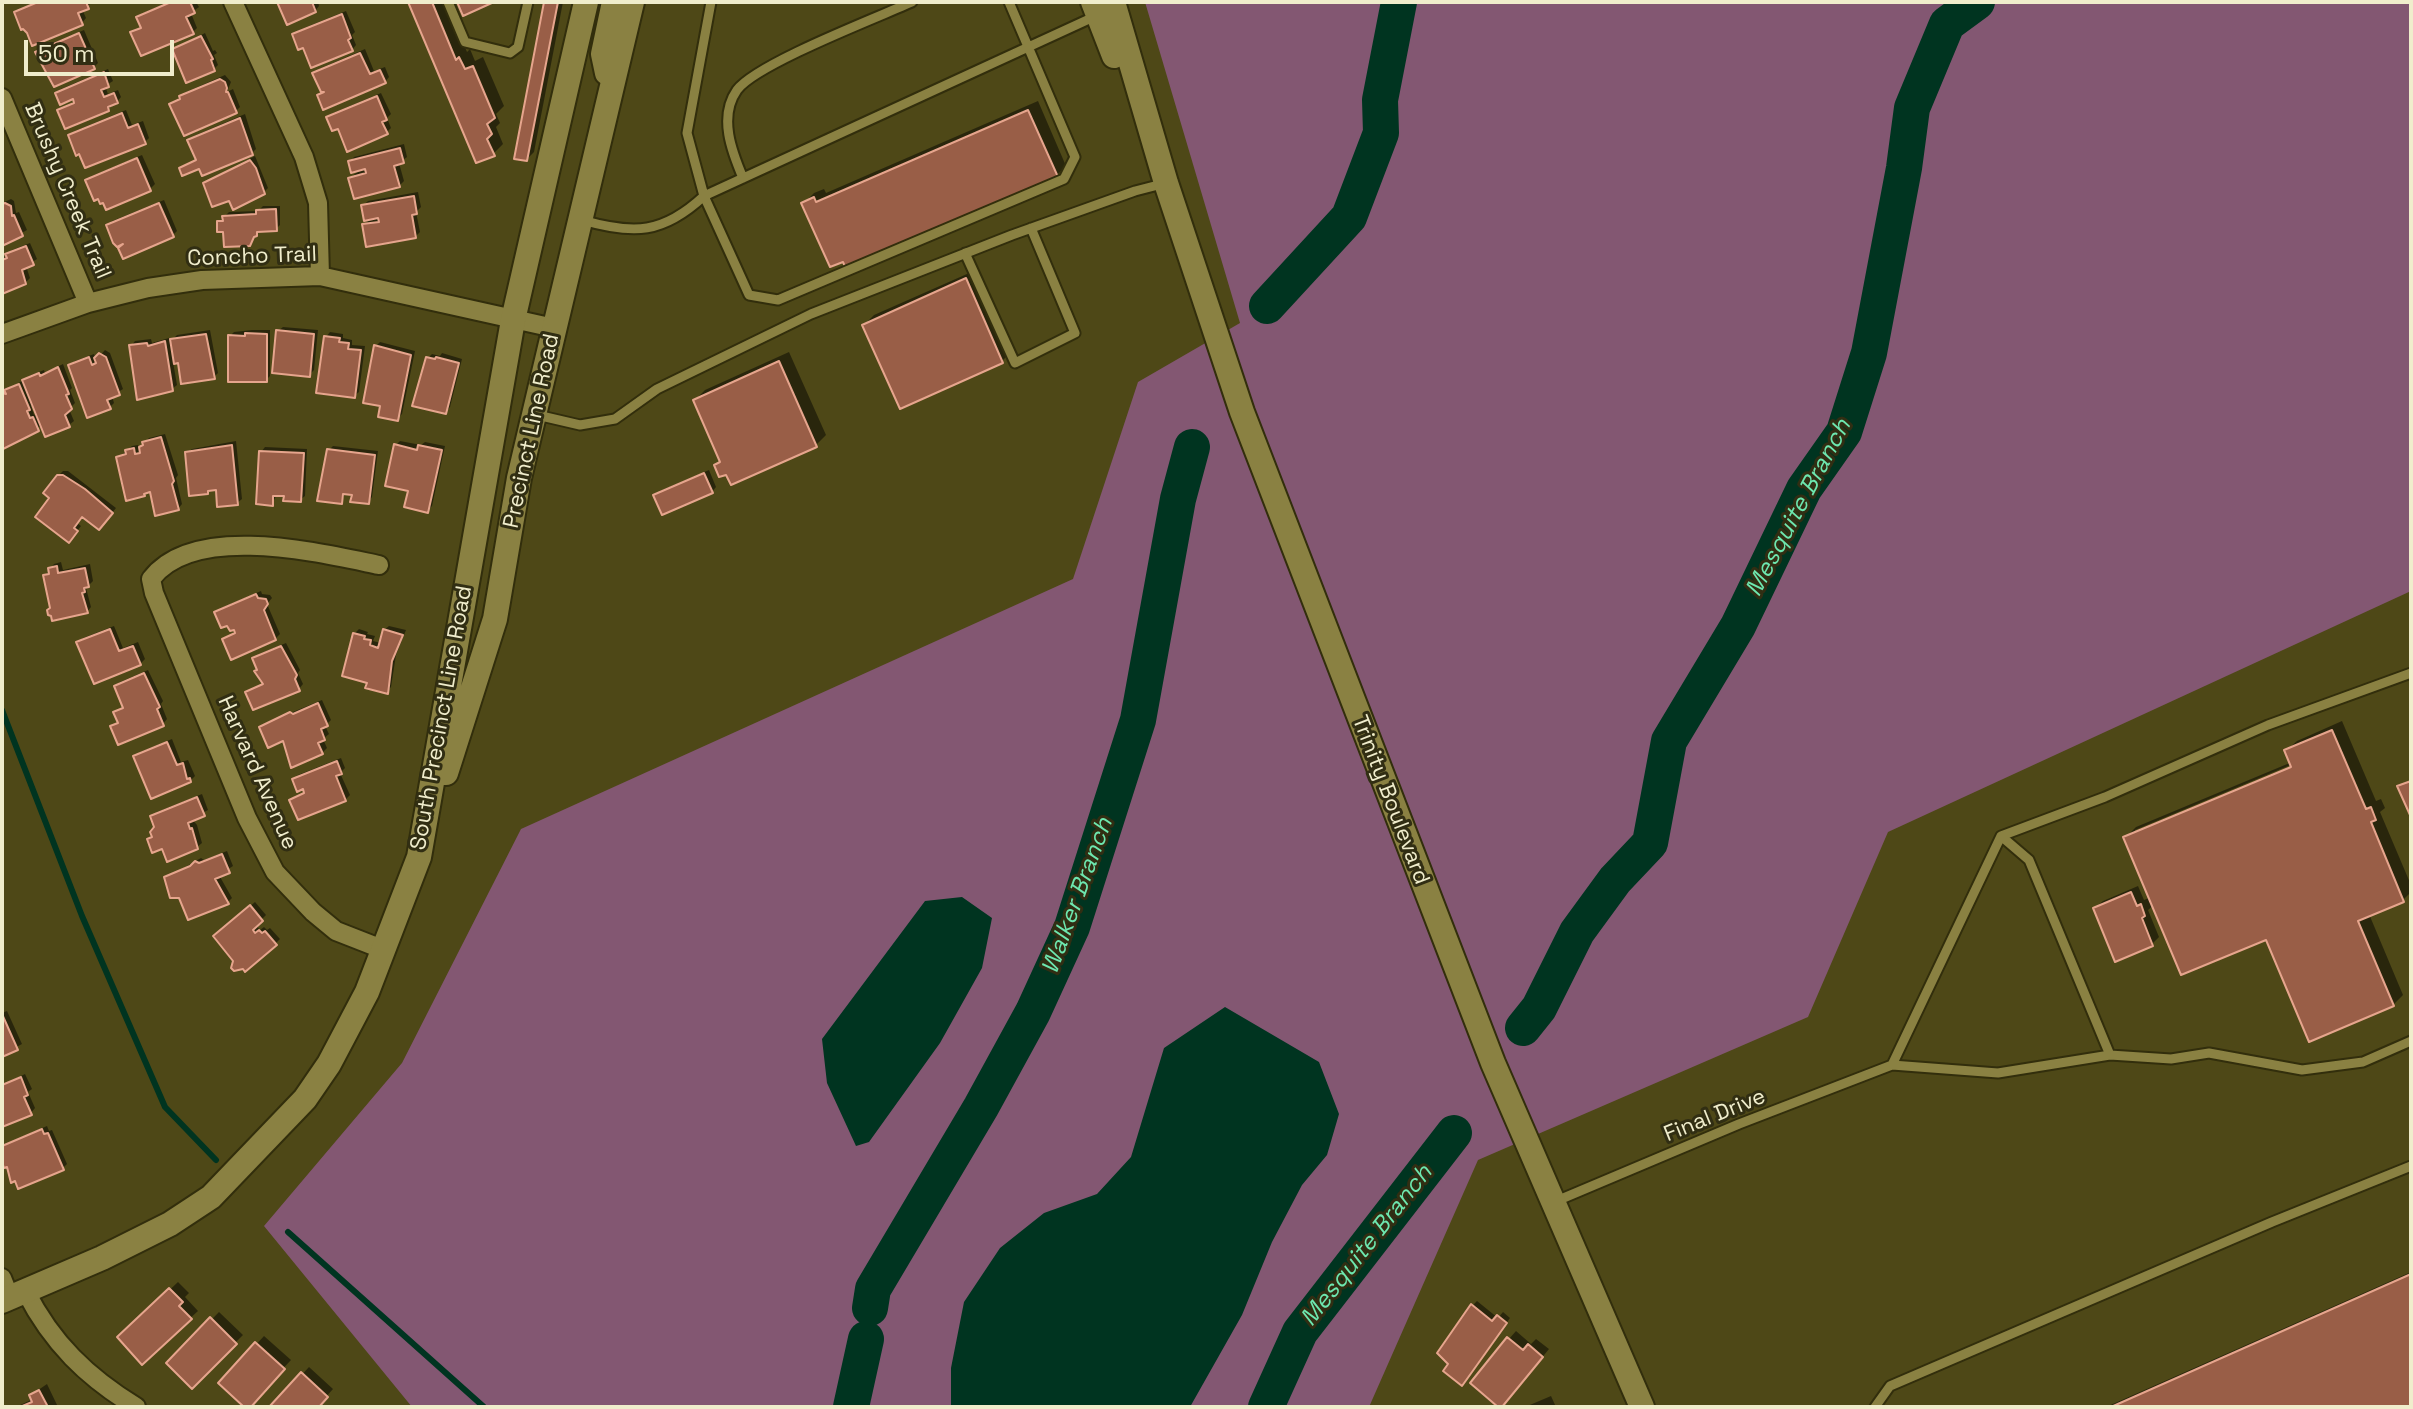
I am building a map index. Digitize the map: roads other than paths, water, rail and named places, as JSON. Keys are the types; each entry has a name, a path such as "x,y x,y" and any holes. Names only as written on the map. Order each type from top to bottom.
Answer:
{"main road":[{"name":"South Precinct Line Road","path":"10,1292 129,1245 170,1224 211,1197 313,1087 350,1027 367,992 419,857 513,320 586,2"},
{"path":"611,91 603,54 614,2"},
{"name":"Precinct Line Road","path":"419,857 495,619 519,478 632,2"},
{"name":"Trinity Boulevard","path":"1101,6 1166,183 1259,457 1475,1019 1642,1407"}],"street":[{"path":"233,2 304,157 318,203 320,276"},
{"name":"Brushy Creek Trail","path":"2,98 88,303"},
{"name":"Concho Trail","path":"2,334 88,303 148,288 202,280 320,276 554,328"},
{"name":"Harvard Avenue","path":"379,565 318,552 271,546 237,546 188,553 159,569 151,579 154,593 247,818 275,872 336,931 382,949"},
{"path":"10,1292 36,1312 81,1369 136,1407"}],"lane":[{"path":"448,2 465,42 510,53 518,47 528,2"},
{"path":"711,2 687,133 704,196 749,295 778,300 1064,179 1075,157 1009,2"},
{"path":"743,178 730,148 728,117 737,91 758,72 912,2"},
{"path":"582,220 611,228 648,230 689,210 704,196 1027,46 1101,6"},
{"path":"534,415 580,425 615,419 657,389 811,314 1031,228 1166,183"},
{"path":"965,253 1015,363 1075,333 1031,228"},
{"path":"2411,673 2268,725 2105,797 2001,836 1892,1065 1998,1073 2110,1055 2171,1059 2209,1053 2302,1070 2363,1062 2411,1041"},
{"path":"2001,836 2029,860 2110,1055"},
{"name":"Final Drive","path":"1552,1203 1739,1124 1892,1065"},
{"path":"1875,1407 1890,1386 2272,1222 2411,1166"}],"waterway":[{"name":"Walker Branch","path":"1267,306 1349,217 1381,133 1380,100 1399,2"},
{"name":"Mesquite Branch","path":"1523,1028 1539,1008 1577,932 1615,880 1650,843 1669,741 1738,626 1804,489 1844,432 1869,353 1904,168 1912,108 1947,24 1977,2"},
{"name":"Walker Branch","path":"870,1308 873,1289 981,1107 1033,1012 1072,927 1138,720 1178,499 1192,447"},
{"path":"2,710 82,916 165,1107 216,1160"},
{"name":"Mesquite Branch","path":"1266,1407 1300,1332 1454,1133"},
{"path":"288,1232 484,1407"},
{"name":"Walker Branch","path":"851,1407 866,1339"}]}
